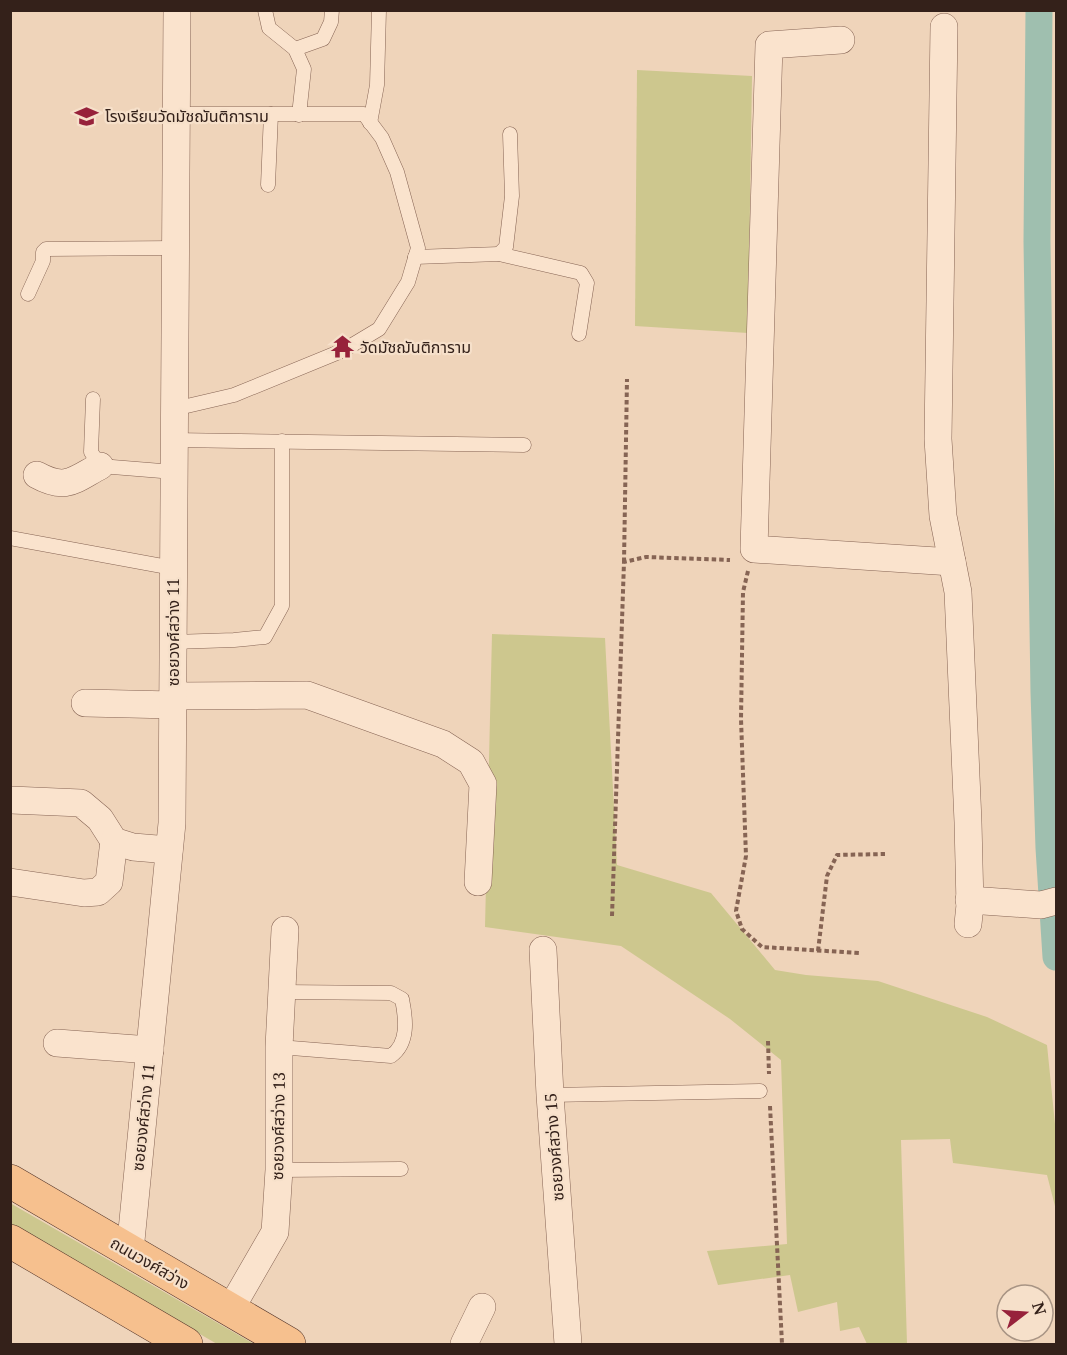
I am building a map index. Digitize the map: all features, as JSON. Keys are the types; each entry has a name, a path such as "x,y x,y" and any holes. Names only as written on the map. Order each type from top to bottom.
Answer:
{"main road":[{"name":"ถนนวงศ์สว่าง","path":"10,1181 289,1344"},
{"path":"10,1241 186,1344"}],"street":[{"name":"ซอยวงศ์สว่าง 11","path":"130,1251 172,823 177,10"},
{"path":"944,27 938,440 943,516 958,592 963,674 969,912 1048,903"},
{"path":"841,40 769,45 752,555 952,562"},
{"path":"37,475 53,484 71,482 100,466"},
{"path":"85,703 307,695 443,744 471,762 483,784 478,882"},
{"path":"11,800 81,803 100,819 114,841 133,848 170,850"},
{"path":"10,882 84,893 98,892 109,882 114,841"},
{"name":"ซอยวงศ์สว่าง 13","path":"230,1310 274,1232 279,1170 279,1047 285,930"},
{"name":"ซอยวงศ์สว่าง 15","path":"543,950 550,1095 568,1344"},
{"path":"57,1043 150,1050"},
{"path":"464,1344 482,1307"}],"lane":[{"path":"266,10 269,28 295,49 304,69 298,114"},
{"path":"295,49 323,39 331,22 332,10"},
{"path":"370,123 377,86 379,10"},
{"path":"174,409 234,394 344,350 379,329 408,282 418,248 397,172 382,138 364,114 176,114"},
{"path":"268,185 271,114"},
{"path":"499,254 506,247 512,196 510,134"},
{"path":"28,294 46,249 175,248"},
{"path":"415,258 499,254 581,273 587,283 579,334"},
{"path":"93,399 91,452 100,466 174,472"},
{"path":"174,440 524,445"},
{"path":"173,642 265,637 282,606 282,441"},
{"path":"10,538 173,568"},
{"path":"279,1047 392,1056 399,1051 404,1037 406,1015 402,999 391,993 282,992"},
{"path":"550,1095 765,1095"},
{"path":"279,1170 401,1169"}],"path":[{"path":"612,916 624,562 627,379"},
{"path":"624,562 646,557 752,555 743,592 741,718 746,856 736,911 742,929 762,947 859,953"},
{"path":"818,951 826,876 837,855 885,854"},
{"path":"768,1041 769,1076"},
{"path":"765,1095 782,1344"}],"shaded area":[{"path":"637,70 752,76 748,333 635,326"},
{"path":"492,634 605,638 617,865 711,893 775,970 878,981 987,1017 1047,1045 1056,1134 1056,1210 1047,1175 953,1163 950,1139 901,1140 907,1344 867,1344 859,1327 840,1331 837,1302 798,1312 790,1275 718,1285 707,1251 787,1244 781,1060 730,1019 621,946 485,927"},
{"path":"10,1203 254,1344 217,1344 11,1224"}],"waterway":[{"path":"1039,10 1037,241 1044,692 1049,848 1056,957"}],"place":[{"name":"โรงเรียนวัดมัชฌันติการาม","path":"87,116"},
{"name":"วัดมัชฌันติการาม","path":"342,347"}]}
